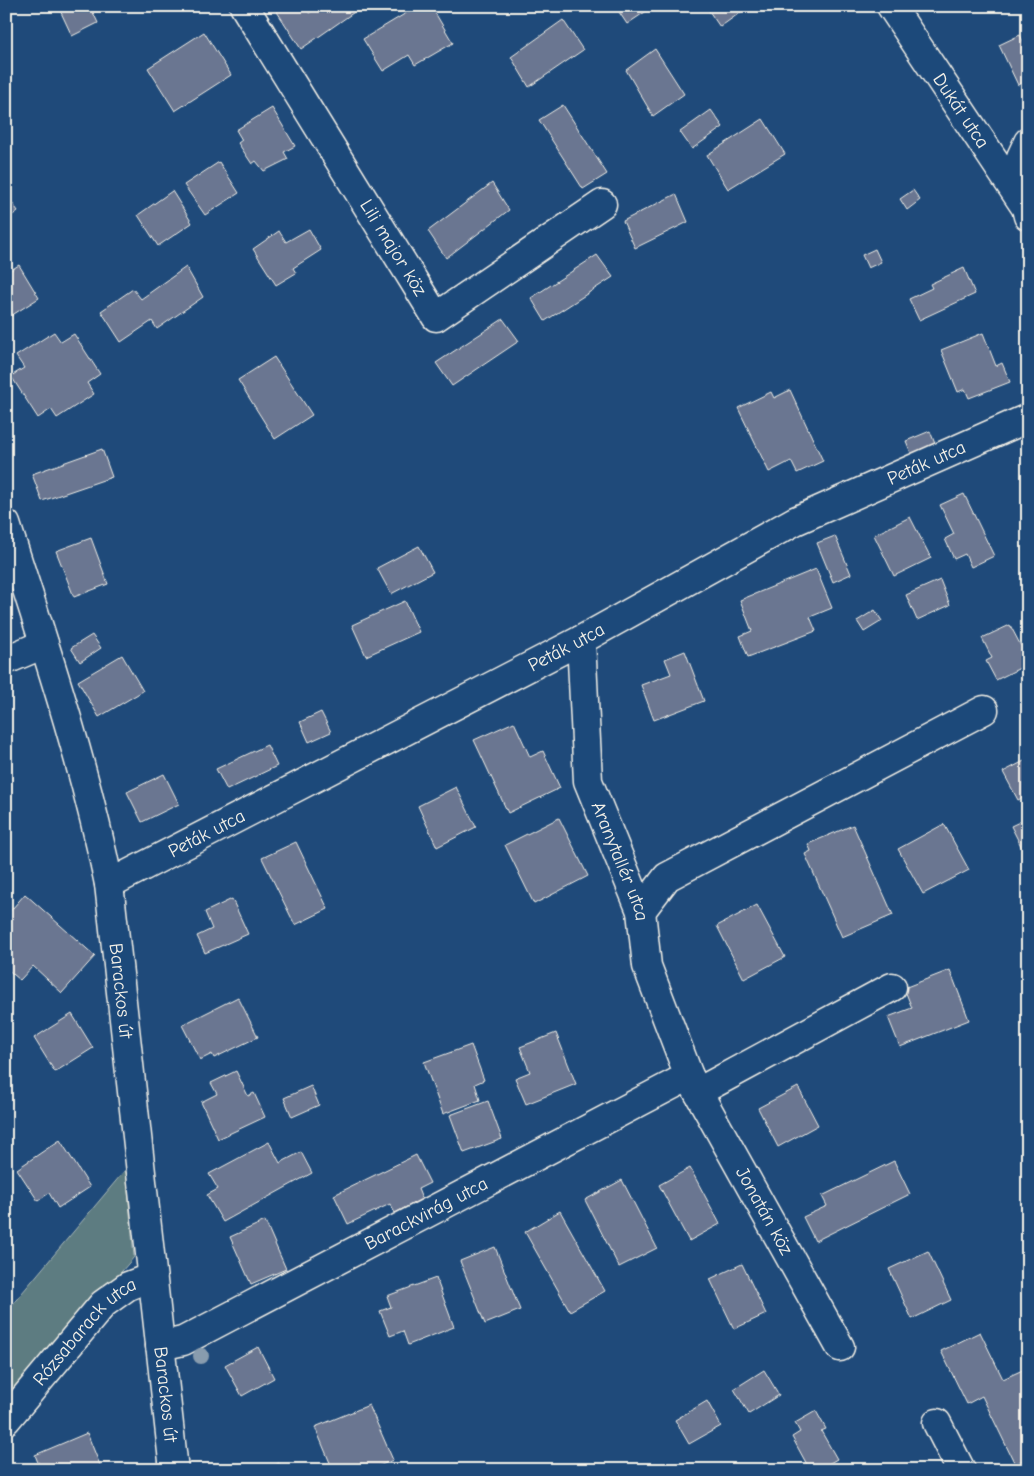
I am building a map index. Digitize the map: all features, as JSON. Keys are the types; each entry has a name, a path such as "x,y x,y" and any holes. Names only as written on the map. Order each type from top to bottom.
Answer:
{"street":[{"name":"Lili major köz","path":"244,6 436,317 602,204"},
{"name":"Dukát utca","path":"891,6 1027,212"},
{"path":"1027,212 1021,157 1028,142"},
{"name":"Peták utca","path":"109,884 581,640 795,521 1028,418"},
{"name":"Barackos út","path":"6,524 44,644 86,788 109,884 174,1470"},
{"name":"Aranytallér utca","path":"581,640 588,781 640,911 647,966 694,1084"},
{"path":"6,660 44,644"},
{"path":"640,911 667,877 984,710"},
{"name":"Barackvirág utca","path":"160,1346 183,1341 694,1084 892,987"},
{"name":"Jonatán köz","path":"694,1084 840,1346"},
{"name":"Rózsabarack utca","path":"6,1420 103,1304 128,1286 152,1277"},
{"path":"937,1423 961,1470"}],"green space":[{"path":"126,1169 134,1257 6,1406 6,1312"}],"building":[{"path":"58,6 90,6 98,23 72,36"},
{"path":"305,6 309,13 321,6 359,6 360,8 301,49 274,7"},
{"path":"418,6 431,6 453,43 415,65 409,55 383,71 363,39"},
{"path":"615,6 654,6 627,24"},
{"path":"710,6 737,6 741,12 720,27 707,8"},
{"path":"563,20 583,50 529,87 511,57"},
{"path":"204,32 231,75 175,111 148,68"},
{"path":"1020,35 1028,51 1028,80 1018,85 999,45"},
{"path":"655,49 684,94 653,116 626,70"},
{"path":"563,105 607,174 583,189 539,120"},
{"path":"272,108 295,146 284,152 288,159 264,171 256,161 252,164 238,143 242,140 236,130"},
{"path":"711,110 723,127 692,149 680,132"},
{"path":"763,119 785,154 728,189 707,155"},
{"path":"219,162 239,193 205,215 184,185"},
{"path":"492,183 509,210 446,258 428,231"},
{"path":"913,190 920,200 907,210 900,199"},
{"path":"172,191 192,223 158,246 138,215"},
{"path":"6,194 18,211 6,220"},
{"path":"676,194 688,222 635,248 623,221"},
{"path":"309,229 321,250 293,268 296,273 276,285 253,249 279,231 286,242"},
{"path":"875,249 881,262 868,268 862,255"},
{"path":"597,255 613,277 545,321 531,298"},
{"path":"19,265 39,298 6,319 6,273"},
{"path":"186,267 203,297 157,329 152,321 121,342 101,311 133,289 141,299"},
{"path":"964,268 975,294 919,320 909,299 932,288 930,284"},
{"path":"503,319 519,341 452,386 436,363"},
{"path":"54,332 61,342 74,334 100,374 87,383 94,394 57,418 51,409 38,418 11,376 24,368 16,356"},
{"path":"983,333 996,366 1002,363 1010,382 969,398 965,389 958,392 941,350"},
{"path":"274,357 312,415 275,439 238,380"},
{"path":"790,390 823,461 797,473 791,461 769,472 738,408 771,392 774,398"},
{"path":"930,431 937,449 913,458 906,441"},
{"path":"102,449 112,477 42,501 32,474"},
{"path":"964,494 994,556 971,567 965,554 954,559 945,539 954,534 940,505"},
{"path":"910,517 931,558 894,576 874,535"},
{"path":"835,536 851,574 833,582 817,543"},
{"path":"91,538 108,584 74,597 56,551"},
{"path":"419,546 433,572 391,594 377,568"},
{"path":"816,569 832,608 810,617 816,631 748,657 740,636 752,631 740,600"},
{"path":"940,580 950,605 917,620 906,595"},
{"path":"405,601 419,632 366,656 352,625"},
{"path":"875,610 882,621 864,632 857,621"},
{"path":"1010,625 1021,646 1028,642 1028,664 996,680 986,661 992,658 982,638"},
{"path":"92,635 101,648 80,662 71,648"},
{"path":"685,651 704,701 654,720 641,685 671,674 665,659"},
{"path":"122,655 143,691 99,717 78,681"},
{"path":"321,712 331,732 309,742 300,722"},
{"path":"514,722 530,757 543,751 560,788 508,813 474,740"},
{"path":"267,745 277,766 227,790 216,769"},
{"path":"1028,759 1028,795 1018,800 1003,772"},
{"path":"164,774 179,804 142,822 127,792"},
{"path":"456,787 476,827 437,847 418,806"},
{"path":"559,818 588,876 534,904 505,845"},
{"path":"1028,818 1028,853 1025,854 1011,826"},
{"path":"944,824 969,870 923,894 898,849"},
{"path":"853,825 893,915 842,937 805,854 811,851 808,844"},
{"path":"296,842 328,909 295,925 262,858"},
{"path":"25,894 95,956 62,993 33,966 20,980 6,968 6,954 12,948 6,943 6,916"},
{"path":"232,899 248,934 205,953 197,936 212,929 205,912"},
{"path":"757,905 785,957 744,979 717,926"},
{"path":"950,970 969,1020 900,1047 888,1017 912,1008 904,988"},
{"path":"238,997 258,1037 214,1058 212,1054 200,1060 182,1025"},
{"path":"72,1014 93,1048 55,1072 34,1038"},
{"path":"556,1033 576,1084 526,1104 515,1078 530,1072 520,1047"},
{"path":"471,1045 484,1080 475,1084 480,1100 443,1114 424,1062"},
{"path":"236,1071 248,1096 254,1093 265,1117 218,1139 201,1102 217,1094 211,1083"},
{"path":"311,1086 319,1105 292,1117 284,1098"},
{"path":"798,1087 818,1125 778,1147 758,1108"},
{"path":"488,1101 502,1139 464,1153 450,1115"},
{"path":"60,1140 90,1187 58,1208 49,1193 38,1201 17,1169"},
{"path":"269,1142 280,1163 301,1152 312,1173 223,1222 207,1195 218,1189 209,1174"},
{"path":"416,1155 430,1183 418,1189 422,1199 395,1213 390,1204 348,1224 334,1195"},
{"path":"894,1161 910,1194 815,1241 803,1217 827,1206 822,1196"},
{"path":"690,1168 720,1224 689,1241 659,1185"},
{"path":"622,1180 657,1248 619,1267 585,1200"},
{"path":"560,1211 605,1291 570,1311 525,1232"},
{"path":"265,1221 286,1269 251,1284 230,1237"},
{"path":"495,1247 520,1310 485,1324 460,1261"},
{"path":"928,1251 951,1300 912,1319 889,1269"},
{"path":"742,1264 766,1314 734,1329 710,1279"},
{"path":"436,1278 454,1327 408,1345 403,1331 390,1336 380,1311 391,1307 387,1296"},
{"path":"980,1332 1003,1379 1027,1368 1028,1370 1028,1458 1015,1464 982,1396 967,1404 941,1351"},
{"path":"258,1347 274,1378 242,1396 225,1365"},
{"path":"764,1370 779,1395 749,1414 734,1389"},
{"path":"707,1401 721,1426 689,1444 675,1420"},
{"path":"369,1405 393,1460 370,1470 333,1470 315,1427"},
{"path":"816,1411 826,1429 821,1431 837,1459 818,1470 810,1470 792,1437 800,1432 795,1423"},
{"path":"87,1433 102,1470 41,1470 35,1455"},
{"path":"279,1463 282,1470 264,1470"}]}
